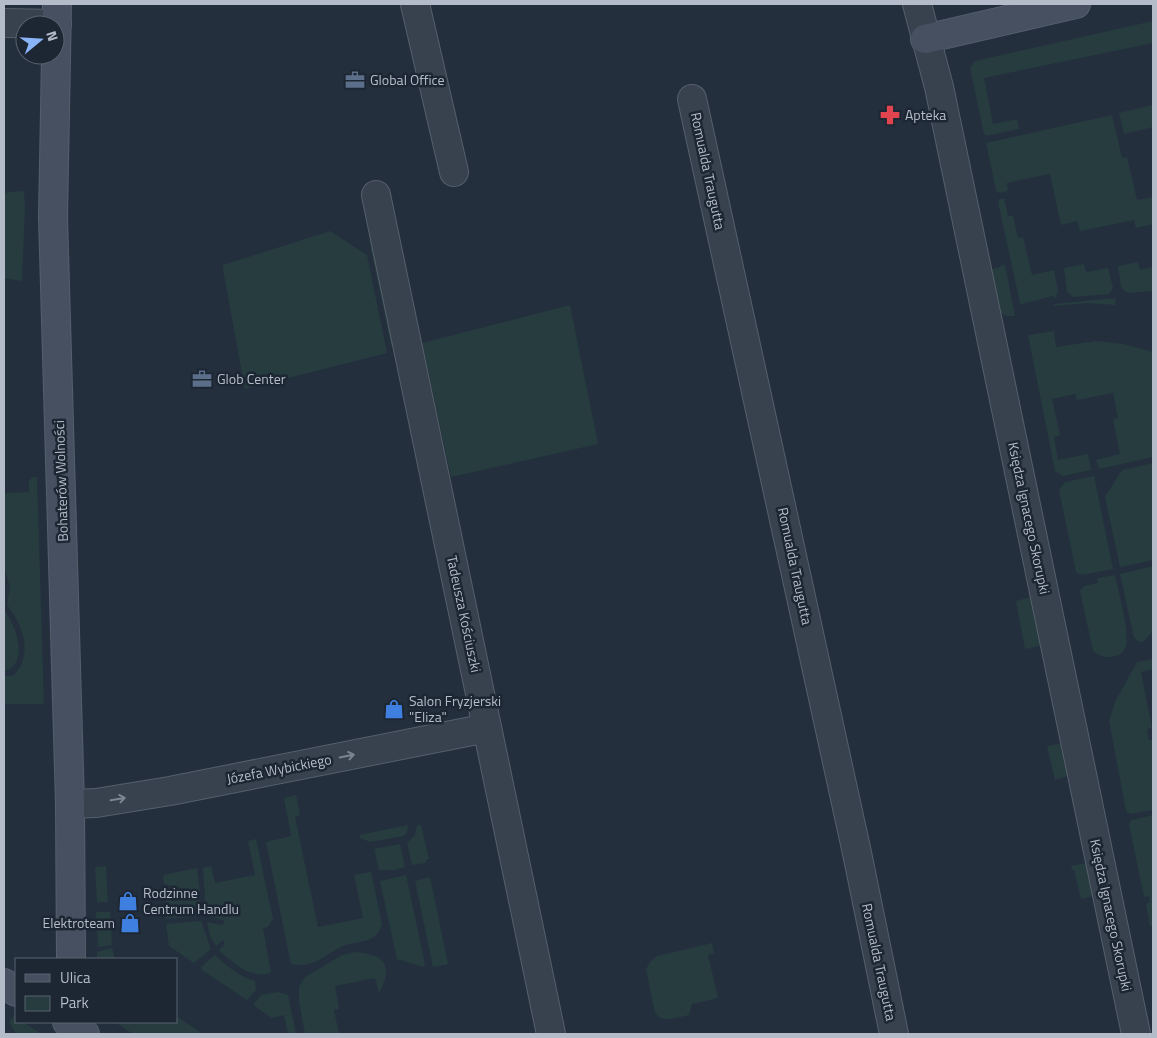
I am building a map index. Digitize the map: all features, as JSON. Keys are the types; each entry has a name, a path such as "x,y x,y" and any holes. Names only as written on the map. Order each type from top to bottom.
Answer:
{"street":[{"path":"415,4 454,172"},
{"name":"Księdza Ignacego Skorupki","path":"917,4 941,97 1136,1034"},
{"path":"925,39 1076,4"},
{"path":"4,23 57,14"},
{"name":"Bohaterów Wolności","path":"57,14 53,217 70,804 71,958"},
{"name":"Romualda Traugutta","path":"692,99 857,853 894,1034"},
{"name":"Tadeusza Kościuszki","path":"376,195 551,1034"},
{"name":"Józefa Wybickiego","path":"70,804 96,803 170,791 487,728"},
{"path":"4,983 15,991"}],"green space":[{"path":"1153,21 1153,43 984,78 993,124 1017,119 1019,129 986,136 984,134 970,68 975,61"},
{"path":"1153,105 1153,127 1124,134 1119,113"},
{"path":"1112,115 1122,158 1127,157 1137,200 1153,197 1153,224 1136,228 1134,220 1080,231 1077,221 1061,225 1050,174 1007,183 1008,191 999,193 996,190 986,143"},
{"path":"24,191 22,281 4,278 4,195 9,192"},
{"path":"1004,198 1008,216 1013,216 1018,238 1023,237 1032,275 1054,270 1058,291 1055,299 1053,296 1020,303 998,202"},
{"path":"330,231 367,255 387,353 245,389 223,265"},
{"path":"376,238 399,351 391,345 369,240"},
{"path":"1138,262 1140,270 1153,267 1153,291 1127,293 1121,287 1118,266"},
{"path":"1084,264 1086,272 1108,268 1113,288 1109,294 1073,297 1067,292 1064,268"},
{"path":"1005,265 1015,316 1007,316 999,312 989,273 992,269"},
{"path":"1116,298 1115,305 1087,303 1055,306 1054,304"},
{"path":"570,305 598,444 451,477 422,343"},
{"path":"1054,331 1056,347 1096,341 1123,344 1153,352 1153,457 1099,469 1096,460 1120,454 1113,419 1118,418 1113,393 1077,400 1075,394 1052,399 1060,435 1054,437 1058,460 1088,454 1091,470 1063,476 1055,471 1028,335"},
{"path":"1153,463 1153,560 1120,567 1105,497 1122,470"},
{"path":"1094,476 1113,569 1082,575 1076,572 1059,490 1065,482"},
{"path":"33,477 37,477 44,704 4,704 4,676 13,676 19,668 25,650 18,621 7,605 10,587 4,566 4,493 29,492 29,481"},
{"path":"1153,566 1153,631 1144,641 1140,642 1134,638 1120,574"},
{"path":"1115,575 1127,640 1125,648 1119,655 1107,657 1093,651 1080,591 1084,586 1098,583 1097,578"},
{"path":"1027,582 1031,582 1043,642 1040,646 1025,649 1016,601 1031,597"},
{"path":"4,610 16,632 19,650 18,658 8,670 4,670"},
{"path":"1153,659 1153,669 1141,672 1152,728 1147,729 1149,740 1153,740 1153,810 1130,814 1126,811 1109,720 1116,700 1137,662"},
{"path":"1065,743 1071,772 1068,776 1055,780 1047,746"},
{"path":"296,795 300,815 295,817 318,927 363,918 354,875 371,872 382,924 375,936 370,939 341,947 323,958 305,965 291,964 266,842 291,836 284,798"},
{"path":"1153,815 1153,927 1150,926 1146,904 1150,902 1149,896 1144,897 1129,824 1131,820"},
{"path":"408,825 407,833 403,836 370,842 360,838 360,835"},
{"path":"421,825 429,859 426,860 426,863 412,865 407,843 415,835 417,826"},
{"path":"256,839 273,919 268,927 263,928 271,973 264,974 250,972 237,965 219,950 225,944 223,940 216,946 210,936 207,922 222,925 225,921 206,915 203,868 211,866 215,883 255,875 248,841"},
{"path":"400,844 405,867 394,870 379,870 374,849"},
{"path":"1090,862 1096,892 1093,896 1081,899 1074,870 1072,870 1071,866"},
{"path":"106,866 108,902 97,902 95,867"},
{"path":"197,868 200,892 164,884 163,875"},
{"path":"406,875 425,964 423,967 397,959 380,881"},
{"path":"430,877 448,964 433,967 415,881"},
{"path":"165,891 199,898 200,916 166,919"},
{"path":"96,912 110,912 112,945 98,947"},
{"path":"201,921 211,949 194,963 169,946 166,924"},
{"path":"712,943 714,953 708,955 718,998 692,1004 689,1015 670,1019 658,1016 655,1013 646,969 650,962 657,956"},
{"path":"112,948 115,958 97,958 97,952"},
{"path":"355,952 374,955 384,963 386,975 379,993 375,978 335,986 339,1009 334,1010 339,1034 305,1034 299,1001 299,987 305,977 342,955"},
{"path":"215,955 228,967 255,981 256,990 247,1000 202,970 201,967"},
{"path":"278,992 288,995 296,1034 288,1034 284,1015 272,1018 253,1005 261,995"},
{"path":"14,1015 15,1023 24,1023 41,1034 16,1034 9,1022"},
{"path":"178,1017 203,1034 133,1034 116,1023 178,1023"}],"place":[{"name":"Global Office","path":"355,80"},
{"name":"Apteka","path":"890,115"},
{"name":"Glob Center","path":"202,379"},
{"name":"Salon Fryzjerski \"Eliza\"","path":"394,709"},
{"name":"Rodzinne Centrum Handlu","path":"128,901"},
{"name":"Elektroteam","path":"130,923"}]}
